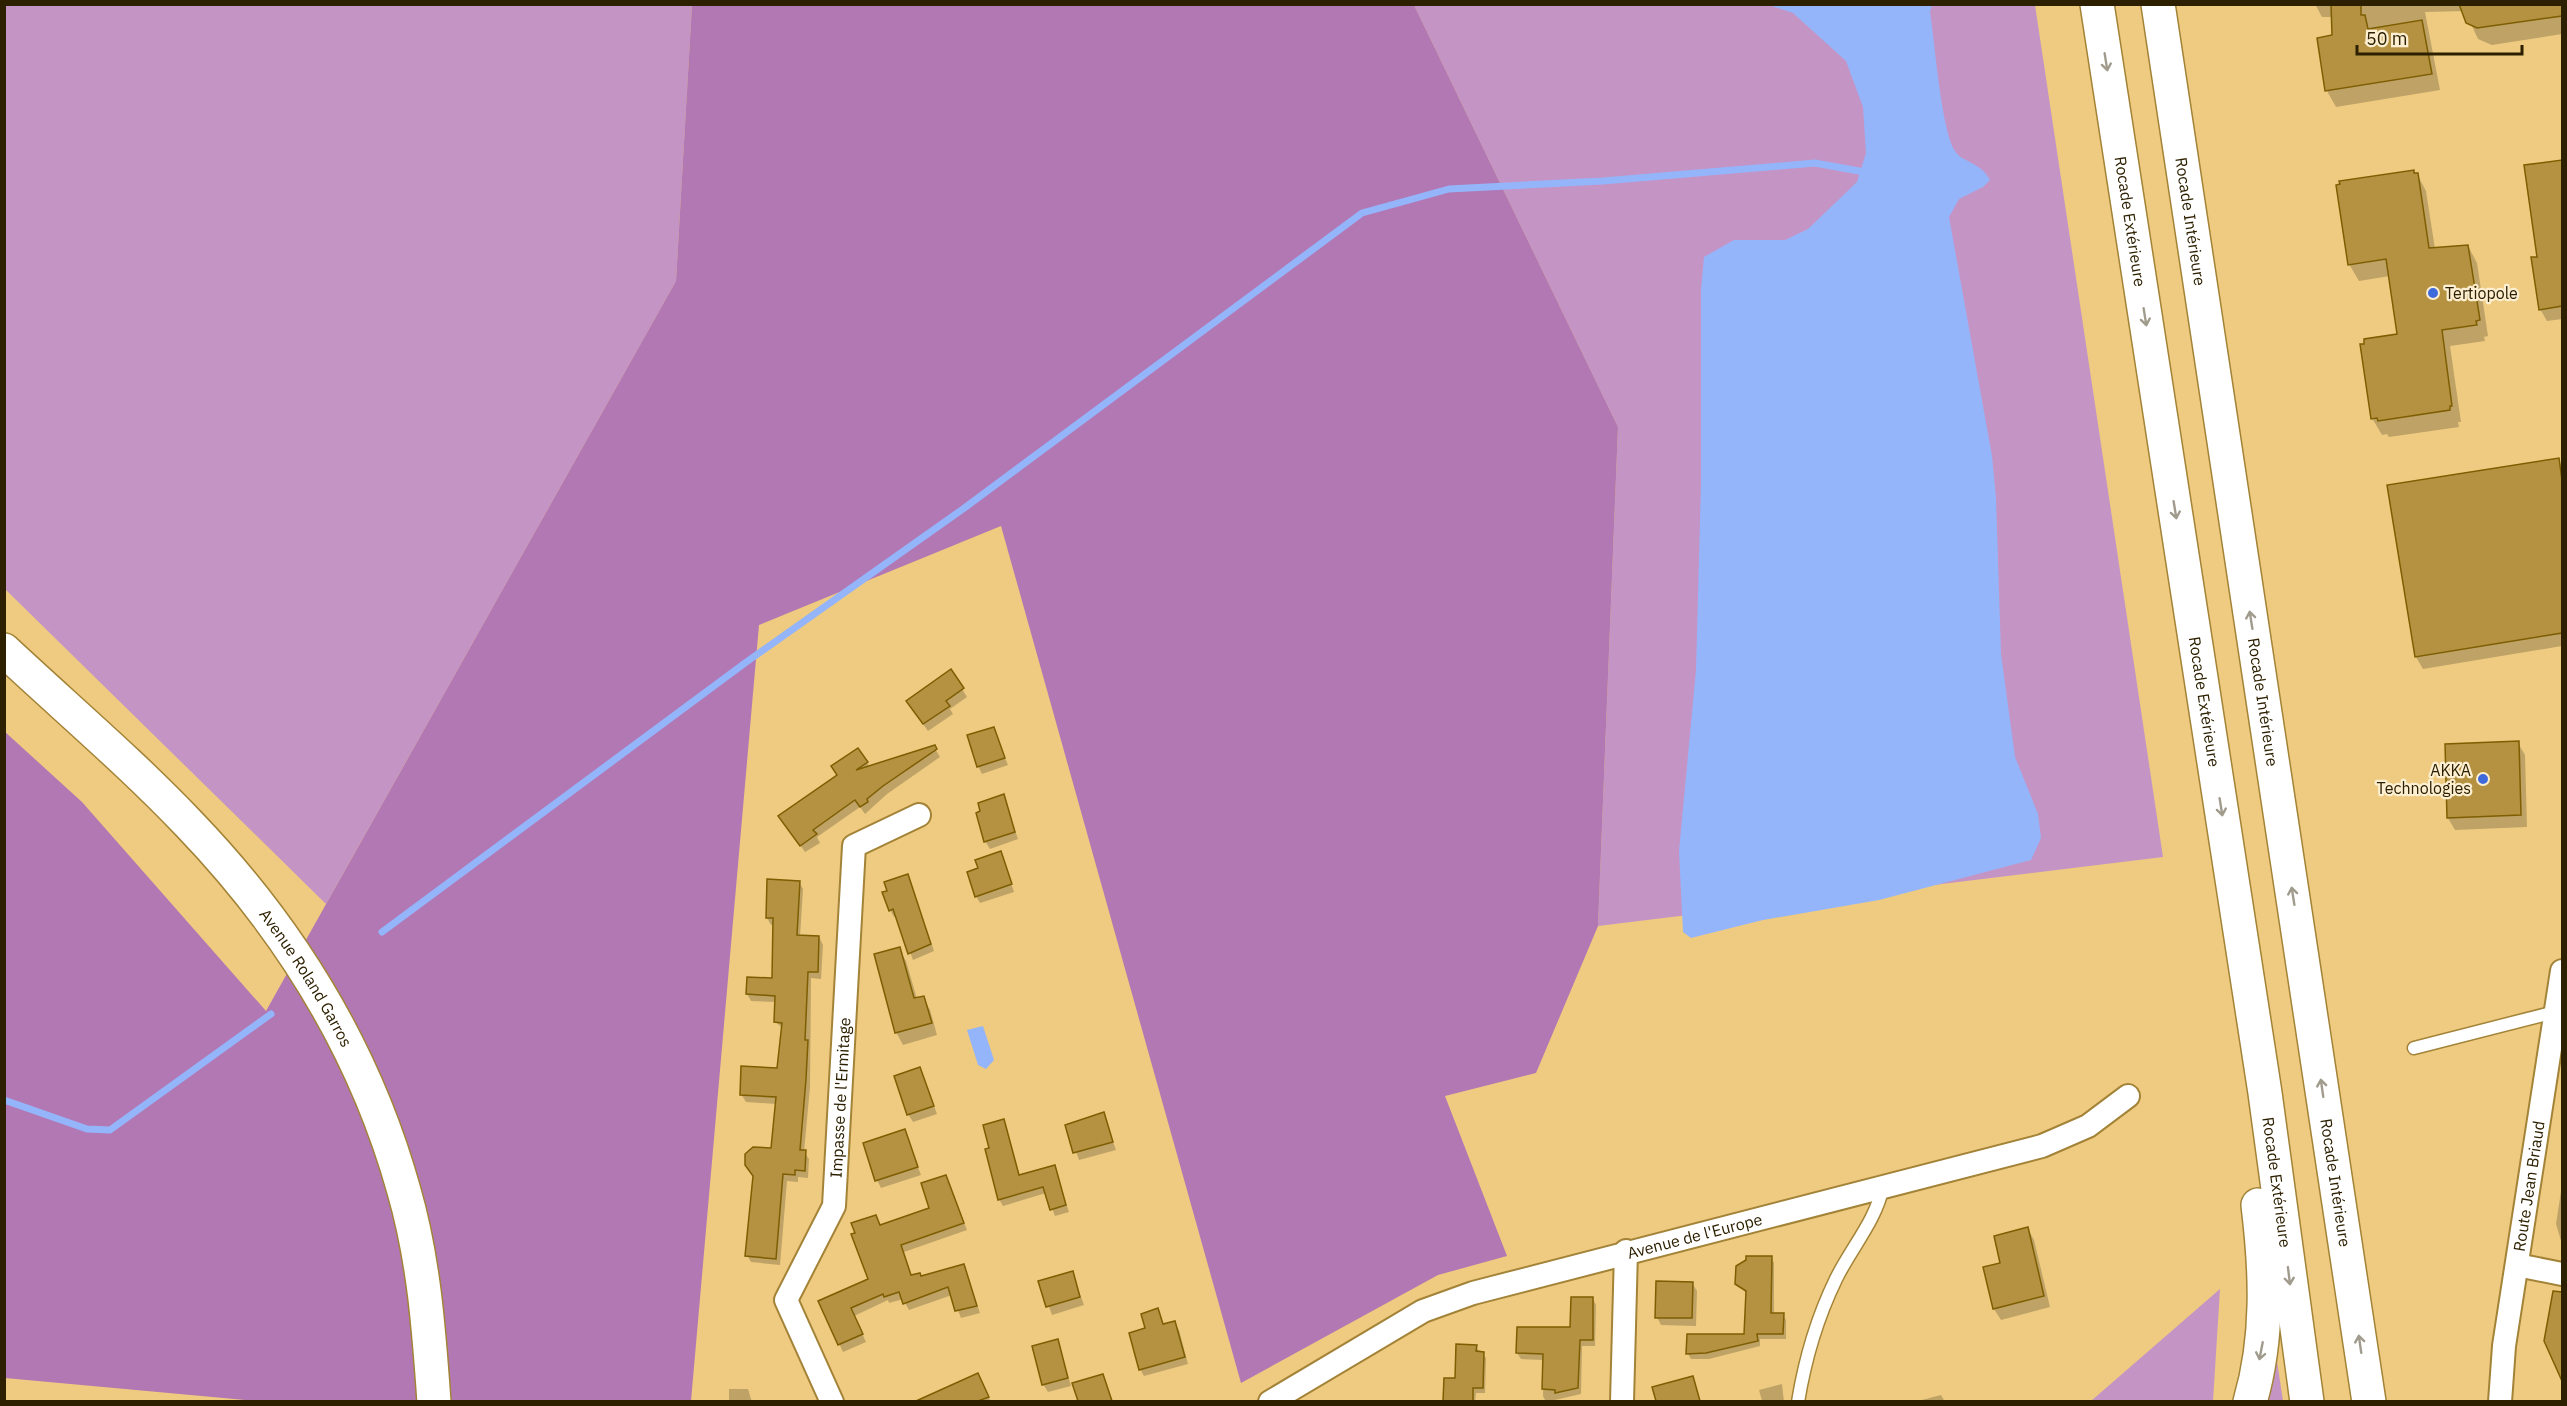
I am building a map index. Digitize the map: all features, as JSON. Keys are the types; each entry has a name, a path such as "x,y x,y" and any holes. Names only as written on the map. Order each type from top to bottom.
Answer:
{"main road":[{"name":"Rocade Extérieure","path":"2097,4 2265,1093 2307,1401"},
{"name":"Rocade Intérieure","path":"2157,4 2369,1401"},
{"name":"Avenue Roland Garros","path":"4,650 196,832 274,924 329,1007 360,1068 388,1139 405,1193 417,1248 428,1322 434,1401"},
{"path":"2250,1401 2263,1343 2265,1286 2250,1128 2265,1093"}],"street":[{"name":"Impasse de l'Ermitage","path":"832,1401 786,1300 834,1206 854,846 919,815"},
{"name":"Route Jean Briaud","path":"2500,1401 2504,1346 2559,1012 2562,971"},
{"name":"Avenue de l'Europe","path":"1270,1401 1423,1311 1473,1293 1626,1251 2042,1146 2088,1126 2128,1096"},
{"path":"1622,1401 1626,1251"},
{"path":"2517,1265 2562,1274"}],"lane":[{"path":"2414,1048 2559,1012"},
{"path":"1798,1401 1813,1334 1836,1279 1880,1204 1883,1186"}],"shaded area":[{"path":"4,5 692,5 676,281 326,904 5,589"},
{"path":"692,5 1414,5 1618,427 1598,926 1536,1073 1445,1096 1507,1256 1438,1275 1241,1383 1001,526 759,625 691,1401 267,1402 5,1378 4,731 82,802 266,1011 676,281"},
{"path":"1414,5 2035,5 2163,857 1598,926 1618,427"},
{"path":"2220,1289 2213,1401 2091,1401"},
{"path":"2275,1348 2283,1401 2260,1401"}],"water":[{"path":"1769,5 1932,5 1930,12 1939,85 1950,140 1958,155 1982,169 1990,180 1983,187 1959,199 1949,217 1992,456 1996,498 2001,654 2015,757 2038,814 2041,838 2031,860 1879,900 1763,920 1691,938 1683,932 1679,851 1696,670 1701,484 1701,290 1704,257 1734,240 1785,240 1808,229 1857,182 1866,153 1863,107 1846,61 1793,13"},
{"path":"983,1026 994,1060 986,1069 978,1065 967,1030"}],"building":[{"path":"2331,4 2361,4 2361,15 2365,15 2368,29 2422,20 2432,74 2325,91 2317,38 2332,35"},
{"path":"2459,4 2562,4 2562,16 2477,28 2466,23"},
{"path":"2562,160 2562,306 2539,310 2531,257 2537,257 2524,165"},
{"name":"Tertiopole","path":"2414,170 2414,173 2418,173 2429,248 2468,245 2480,320 2476,321 2477,325 2442,330 2452,406 2450,410 2378,421 2377,418 2371,419 2360,344 2364,344 2364,339 2397,334 2386,259 2348,265 2336,185 2340,184 2339,181"},
{"path":"2559,458 2562,480 2562,633 2415,657 2387,485"},
{"path":"951,669 964,688 946,701 950,706 923,724 906,701"},
{"path":"994,727 1005,758 977,767 967,735"},
{"name":"AKKA Technologies","path":"2519,741 2521,815 2447,818 2445,744"},
{"path":"935,745 937,749 883,786 867,799 868,802 860,807 855,800 813,830 817,834 800,846 778,816 837,775 831,766 858,748 868,762 856,770"},
{"path":"1004,794 1015,832 984,842 976,813 980,811 978,803"},
{"path":"1001,851 1012,884 975,897 967,872 978,868 975,860"},
{"path":"908,874 931,944 908,954 893,909 889,911 882,892 887,891 884,882"},
{"path":"767,879 800,881 797,935 819,936 818,972 808,972 805,1040 808,1040 800,1150 806,1150 805,1171 795,1170 795,1175 783,1174 776,1259 745,1256 753,1176 745,1165 745,1154 753,1147 771,1148 776,1097 740,1095 741,1066 777,1068 782,1023 774,1022 775,996 746,994 747,977 772,978 773,918 766,918"},
{"path":"900,947 914,998 924,996 932,1023 895,1033 874,954"},
{"path":"920,1067 934,1106 907,1115 894,1076"},
{"path":"1104,1112 1113,1142 1073,1153 1065,1125"},
{"path":"1004,1119 1019,1175 1055,1165 1066,1205 1050,1210 1043,1187 998,1200 985,1149 989,1148 983,1125"},
{"path":"905,1129 918,1167 875,1181 863,1143"},
{"path":"946,1175 964,1223 901,1245 911,1275 920,1273 921,1276 964,1264 977,1306 955,1311 948,1287 903,1304 899,1292 884,1297 883,1294 851,1308 863,1334 838,1345 818,1301 868,1279 851,1234 855,1233 851,1223 876,1215 880,1225 929,1208 921,1183"},
{"path":"2028,1227 2044,1296 1993,1309 1983,1267 2000,1263 1994,1236"},
{"path":"1746,1256 1772,1256 1771,1313 1784,1313 1783,1334 1757,1334 1758,1341 1706,1353 1686,1354 1687,1334 1744,1334 1746,1291 1735,1284 1736,1266 1746,1260"},
{"path":"1073,1271 1080,1297 1046,1307 1038,1281"},
{"path":"1656,1281 1693,1282 1692,1318 1655,1318"},
{"path":"2553,1291 2562,1292 2562,1381 2544,1341"},
{"path":"1571,1297 1593,1297 1593,1340 1580,1340 1578,1388 1555,1393 1555,1390 1542,1389 1543,1354 1516,1353 1517,1327 1570,1327"},
{"path":"1158,1308 1163,1324 1175,1321 1185,1357 1139,1370 1129,1333 1145,1328 1141,1314"},
{"path":"1058,1339 1068,1378 1042,1385 1032,1346"},
{"path":"1456,1344 1477,1345 1476,1351 1484,1352 1483,1388 1473,1388 1473,1401 1443,1401 1444,1378 1455,1378"},
{"path":"978,1373 989,1397 978,1401 916,1401"},
{"path":"1103,1374 1112,1401 1078,1401 1072,1383"},
{"path":"1693,1376 1700,1401 1656,1401 1652,1387"}],"waterway":[{"path":"382,932 745,663 963,509 1362,213 1449,189 1603,181 1815,163 1870,173"},
{"path":"4,1100 87,1129 110,1130 271,1014"}],"place":[{"name":"Tertiopole","path":"2433,293"},
{"name":"AKKA Technologies","path":"2483,779"}]}
